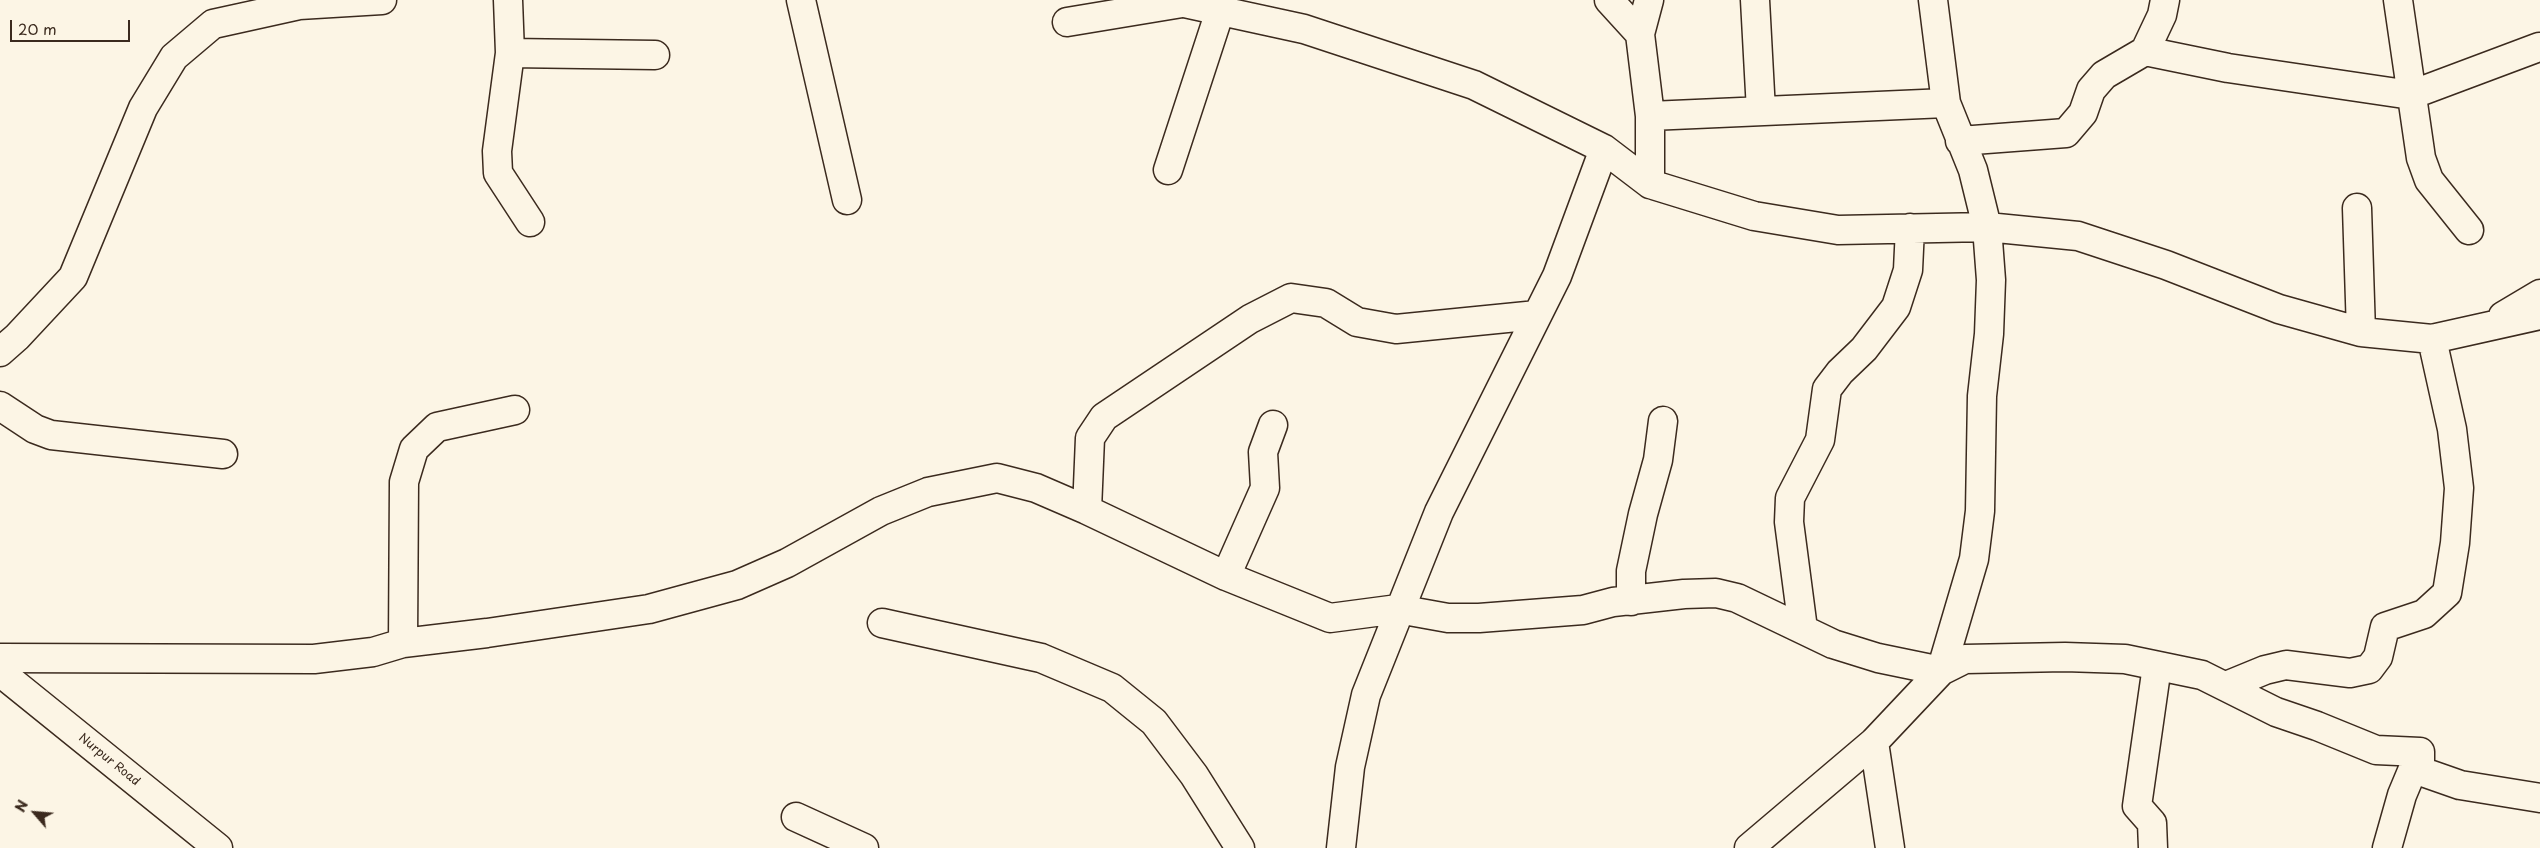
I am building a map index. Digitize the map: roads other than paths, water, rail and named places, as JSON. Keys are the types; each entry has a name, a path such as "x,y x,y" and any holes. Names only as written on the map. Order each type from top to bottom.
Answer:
{"street":[{"path":"0,352 17,338 73,277 142,108 174,57 216,12 382,0"},
{"path":"508,0 510,53 497,151 498,173 530,222"},
{"path":"801,0 847,200"},
{"path":"1609,0 1640,34"},
{"path":"1649,0 1640,34 1650,116 1650,184"},
{"path":"1755,0 1761,111"},
{"path":"1933,0 1946,103 1973,170 1987,226 1991,280 1989,334 1982,396 1980,511 1974,559 1941,671"},
{"path":"1960,141 2066,133 2083,113 2091,90 2104,75 2145,51 2162,15 2165,0"},
{"path":"2398,0 2421,158 2430,180 2469,230"},
{"path":"1068,22 1177,2 1304,29 1474,85 1604,149 1650,184 1754,216 1838,230 1987,226 2078,236 2166,265 2279,309 2361,332 2432,339 2540,316"},
{"path":"1168,170 1220,11"},
{"path":"2145,51 2228,68 2411,95 2539,47"},
{"path":"510,53 655,55"},
{"path":"1650,116 1946,103"},
{"path":"1341,848 1350,767 1366,695 1398,609 1439,512 1557,276 1604,149"},
{"path":"2357,208 2361,332"},
{"path":"1803,629 1789,522 1790,498 1820,440 1827,390 1840,372 1864,349 1896,307 1908,270 1910,228"},
{"path":"2483,328 2540,294"},
{"path":"1087,510 1090,438 1104,417 1250,319 1291,298 1326,303 1357,322 1396,329 1537,315"},
{"path":"2226,686 2265,670 2286,665 2350,673 2369,669 2378,657 2386,627 2424,614 2447,593 2459,488 2452,429 2432,339"},
{"path":"0,406 35,430 51,434 223,454"},
{"path":"403,643 404,482 414,449 437,427 515,410"},
{"path":"1631,601 1631,571 1643,514 1658,460 1663,421"},
{"path":"1226,576 1266,488 1263,452 1274,425"},
{"path":"0,658 314,659 373,652 403,643 487,633 649,609 737,585 787,563 881,511 928,492 997,478 1036,488 1226,576 1330,618 1398,609 1448,618 1479,618 1583,610 1613,602 1684,594 1716,593 1736,598 1833,644 1878,658 1941,671"},
{"path":"882,623 1042,658 1112,688 1154,722 1194,775 1240,848"},
{"path":"1749,848 1874,742 1941,671 1966,659 2065,656 2125,660 2202,675 2226,686 2241,697 2376,750 2420,752"},
{"path":"2152,848 2152,823 2137,806 2157,666"},
{"name":"Nurpur Road","path":"0,672 218,848"},
{"path":"1874,742 1890,848"},
{"path":"2420,752 2420,771 2460,785 2540,798"},
{"path":"2387,848 2402,795 2420,752"},
{"path":"796,817 864,848"}]}
